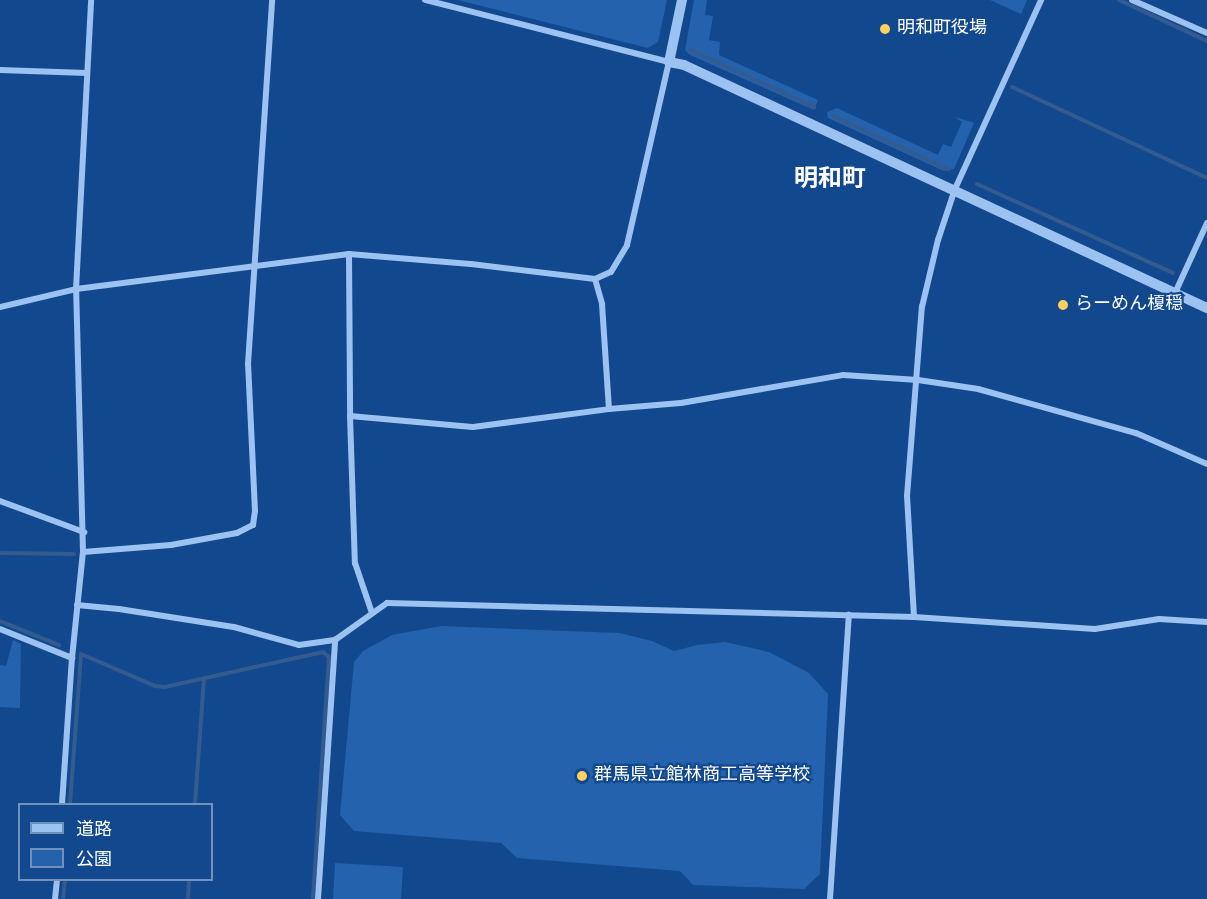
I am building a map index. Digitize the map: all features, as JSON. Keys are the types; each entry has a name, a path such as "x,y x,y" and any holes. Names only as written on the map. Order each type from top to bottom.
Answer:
{"street":[{"path":"62,803 84,532 76,289 91,0"},
{"path":"83,552 171,545 237,533 253,525 255,511 248,364 272,0"},
{"path":"425,0 684,65 1207,308"},
{"path":"0,307 76,289 255,264 349,254 471,264 595,279 611,272 627,245 682,0"},
{"path":"914,617 907,496 922,307 938,240 955,189 1041,0"},
{"path":"1132,0 1207,33"},
{"path":"0,70 87,73"},
{"path":"1175,293 1207,223"},
{"path":"349,254 350,416 355,563 372,613"},
{"path":"595,279 602,304 609,409"},
{"path":"350,416 473,427 609,409 681,403 843,375 918,380 978,390 1137,433 1207,464"},
{"path":"0,501 84,532"},
{"path":"77,605 119,609 234,627 299,645 335,640 387,603 914,617 1095,629 1159,619 1207,622"},
{"path":"830,899 849,615"},
{"path":"0,629 72,658"},
{"path":"318,899 335,640"},
{"path":"55,899 57,881"}],"green space":[{"path":"458,0 667,0 658,42 648,48"},
{"path":"694,0 707,0 705,15 713,16 709,40 720,42 719,55 818,100 814,110 690,55 685,50"},
{"path":"990,0 1027,0 1021,14"},
{"path":"837,108 938,155 943,144 951,147 962,122 955,117 974,123 954,169 944,171 828,118 827,112"},
{"name":"群馬県立館林商工高等学校","path":"441,626 619,633 652,641 674,651 697,645 725,642 769,652 809,673 828,694 820,874 804,889 693,885 680,871 517,858 501,843 354,831 340,815 354,662 363,651 392,635"},
{"path":"13,640 21,644 20,708 0,707 0,665 6,666"},
{"path":"335,863 403,867 401,899 333,899"}],"waterway":[{"path":"1119,0 1207,41"},
{"path":"691,50 814,107"},
{"path":"1012,87 1207,178"},
{"path":"833,116 948,169"},
{"path":"977,184 1173,273"},
{"path":"0,553 74,554"},
{"path":"0,621 59,645"},
{"path":"70,803 81,654 155,686 165,687 323,652 329,657 313,899"},
{"path":"195,803 204,678"},
{"path":"63,899 65,881"},
{"path":"188,899 189,881"}],"place":[{"name":"明和町役場","path":"885,29"},
{"name":"らーめん榎穏","path":"1063,305"},
{"name":"群馬県立館林商工高等学校","path":"582,776"}],"district":[{"name":"明和町","path":"830,181"}]}
